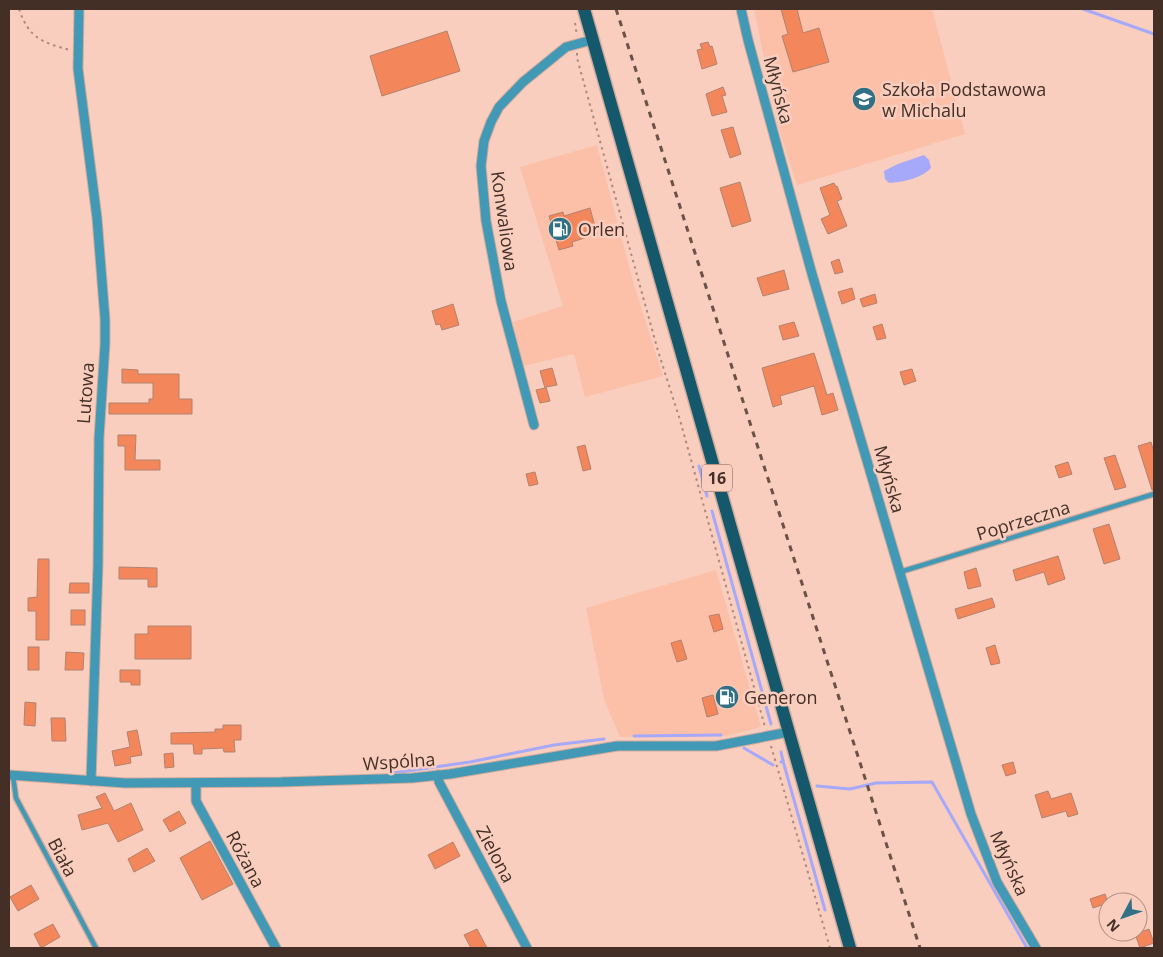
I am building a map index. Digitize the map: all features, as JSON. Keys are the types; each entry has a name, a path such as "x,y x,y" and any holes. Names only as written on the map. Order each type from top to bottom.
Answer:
{"main road":[{"name":"16","path":"584,9 850,948"}],"street":[{"name":"Lutowa","path":"79,9 78,69 97,218 105,319 99,438 98,565 91,781"},
{"name":"Młyńska","path":"741,9 809,264 971,814 996,882 1036,948"},
{"name":"Konwaliowa","path":"534,425 501,301 486,221 481,166 484,141 499,107 523,82 566,47 592,40"},
{"name":"Wspólna","path":"11,775 125,783 366,780 438,775 618,746 716,746 789,732"},
{"name":"Zielona","path":"438,775 438,782 527,948"},
{"name":"Różana","path":"196,783 196,801 276,948"}],"lane":[{"name":"Poprzeczna","path":"900,572 1154,494"},
{"name":"Biała","path":"11,775 16,798 96,948"}],"path":[{"path":"19,9 26,27 37,38 55,46 78,52"},
{"path":"575,22 577,58 658,351 683,429 768,736 830,948"}],"shaded area":[{"name":"Szkoła Podstawowa w Michalu","path":"754,9 932,9 965,134 797,185 778,126"},
{"path":"597,145 634,285 663,376 585,397 574,354 523,366 513,322 563,306 520,167"},
{"path":"716,570 761,727 726,736 620,737 604,699 586,608"}],"water":[{"path":"924,155 929,160 931,168 923,174 912,179 889,183 885,179 884,171"}],"building":[{"path":"781,9 797,9 803,33 819,28 829,62 793,72 782,36 788,34"},
{"path":"447,31 460,71 382,96 370,56"},
{"path":"708,42 710,47 712,46 717,64 702,69 697,50 702,49 700,44"},
{"path":"723,87 726,95 722,96 727,112 712,116 706,94"},
{"path":"733,127 741,154 730,158 721,130"},
{"path":"740,182 751,221 732,227 720,188"},
{"path":"834,183 842,199 837,201 847,226 828,234 821,219 830,215 820,188"},
{"path":"590,208 597,234 572,242 573,246 559,250 549,216 563,212 564,216"},
{"path":"839,259 843,272 835,274 831,262"},
{"path":"784,270 789,289 763,296 757,278"},
{"path":"852,288 855,299 842,304 838,292"},
{"path":"875,294 877,303 863,307 860,299"},
{"path":"453,304 459,325 442,330 440,324 436,325 432,311"},
{"path":"794,322 799,336 783,340 779,326"},
{"path":"882,324 886,338 877,340 873,327"},
{"path":"814,353 827,395 833,393 838,410 822,415 814,386 780,396 782,404 773,407 762,368"},
{"path":"552,368 557,385 546,387 550,401 540,403 536,390 545,388 540,371"},
{"path":"122,369 138,370 138,374 179,374 179,399 192,399 192,414 109,414 109,403 149,403 149,399 153,399 153,383 122,383"},
{"path":"912,369 916,381 904,385 900,372"},
{"path":"118,435 136,435 135,460 160,460 160,470 125,470 125,446 118,446"},
{"path":"1151,442 1154,452 1154,490 1152,490 1138,446"},
{"path":"585,445 591,469 583,471 577,447"},
{"path":"1115,455 1126,487 1115,490 1104,458"},
{"path":"1068,462 1072,474 1059,478 1055,466"},
{"path":"535,472 538,484 529,486 526,474"},
{"path":"1109,524 1120,559 1104,564 1093,529"},
{"path":"1058,556 1065,579 1048,585 1044,572 1016,581 1013,570"},
{"path":"38,559 49,559 49,640 36,640 36,611 28,611 28,598 37,597"},
{"path":"119,567 157,568 157,587 148,587 148,579 119,579"},
{"path":"976,568 981,586 968,589 964,572"},
{"path":"70,583 89,583 89,593 69,593"},
{"path":"992,598 995,607 958,619 955,609"},
{"path":"71,610 85,610 85,625 71,625"},
{"path":"719,614 723,629 714,632 709,616"},
{"path":"148,626 191,626 191,659 135,659 135,634 148,634"},
{"path":"681,640 687,659 677,662 671,643"},
{"path":"995,645 1000,663 991,665 986,648"},
{"path":"28,647 39,647 39,670 28,670"},
{"path":"66,652 84,653 83,670 65,670"},
{"path":"120,670 140,670 140,685 131,685 131,682 120,682"},
{"path":"713,695 718,714 707,717 702,698"},
{"path":"25,702 36,703 35,726 24,725"},
{"path":"51,718 65,718 66,741 52,741"},
{"path":"223,725 241,725 241,740 234,740 235,752 224,752 223,748 202,749 202,754 194,754 193,744 171,744 171,733 215,732 215,729 223,729"},
{"path":"137,730 142,755 130,757 131,763 115,766 112,751 130,747 127,732"},
{"path":"173,753 174,767 165,768 164,754"},
{"path":"1013,762 1016,773 1006,776 1002,765"},
{"path":"1048,791 1051,799 1071,793 1078,814 1068,817 1066,811 1042,818 1035,795"},
{"path":"105,793 114,811 131,803 143,830 118,842 108,823 82,830 78,815 102,808 96,797"},
{"path":"179,811 186,823 170,832 163,820"},
{"path":"210,841 233,884 202,900 180,858"},
{"path":"453,842 460,856 435,869 428,855"},
{"path":"147,848 155,861 134,872 128,859"},
{"path":"31,885 39,899 18,911 10,897"},
{"path":"1098,896 1098,906 1093,908 1090,899"},
{"path":"53,924 60,937 41,948 34,934"},
{"path":"477,929 487,948 471,948 464,935"},
{"path":"1148,929 1154,943 1140,948 1138,942 1148,942"}],"waterway":[{"path":"1083,9 1154,34"},
{"path":"699,466 707,496"},
{"path":"712,511 771,724"},
{"path":"634,736 721,735"},
{"path":"393,773 470,762 554,745 604,739"},
{"path":"744,748 773,765"},
{"path":"781,752 783,761"},
{"path":"781,762 783,761 825,910"},
{"path":"817,786 850,789 876,783 932,782 1027,948"}],"railway":[{"path":"616,9 920,948"}],"place":[{"name":"Szkoła Podstawowa w Michalu","path":"864,99"},
{"name":"Orlen","path":"560,229"},
{"name":"Generon","path":"727,697"}]}
